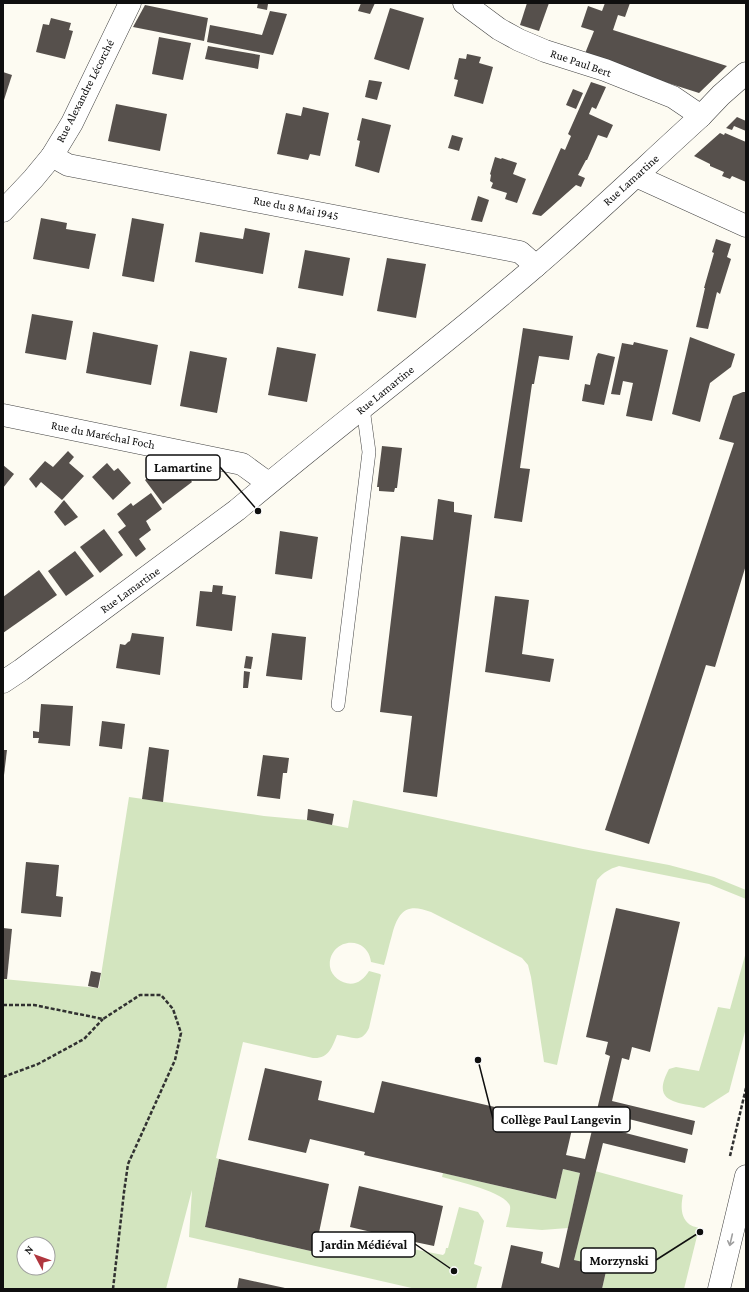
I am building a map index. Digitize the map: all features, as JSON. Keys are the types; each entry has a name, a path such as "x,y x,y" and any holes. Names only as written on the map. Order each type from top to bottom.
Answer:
{"street":[{"name":"Rue Alexandre Lécorché","path":"3,211 52,156 72,123 130,3"},
{"name":"Rue Paul Bert","path":"464,3 499,28 519,40 544,51 605,70 673,97 701,116"},
{"name":"Rue Lamartine","path":"3,682 27,666 237,510 268,483 363,408 536,266 636,176 746,73"},
{"name":"Rue du 8 Mai 1945","path":"52,156 68,165 520,252 536,266"},
{"path":"636,176 746,226"},
{"name":"Rue du Maréchal Foch","path":"3,415 242,464 268,483"},
{"path":"719,1289 746,1176"}],"lane":[{"path":"338,705 369,452 363,408"}],"path":[{"path":"3,1077 38,1064 84,1039 103,1019 140,995 161,994 173,1009 181,1033 175,1060 128,1164 113,1289"},
{"path":"3,1005 34,1005 103,1019"}],"green space":[{"path":"129,797 264,816 307,820 348,828 353,800 583,849 669,865 714,877 746,890 746,899 709,884 619,866 602,875 597,880 557,1065 544,1062 531,977 528,965 522,958 431,912 415,908 404,911 397,920 384,965 371,962 369,954 361,945 358,944 347,943 342,945 334,951 331,956 331,972 342,982 352,984 357,983 369,971 381,975 369,1028 363,1036 355,1038 337,1035 329,1052 318,1058 243,1042 216,1158 219,1159 205,1227 315,1252 327,1252 338,1242 342,1235 443,1255 446,1248 448,1248 459,1207 478,1212 484,1221 474,1264 482,1267 476,1289 416,1289 189,1237 192,1190 166,1289 3,1289 3,979 99,988"},
{"path":"746,952 746,1028 729,1092 704,1108 676,1102 665,1095 663,1089 664,1080 669,1069 676,1067 699,1071 718,1007 730,1009"},
{"path":"563,1169 580,1173 568,1228 542,1230 506,1227 510,1208 507,1201 500,1196 480,1188 442,1177 443,1173 556,1199"},
{"path":"595,1171 683,1195 682,1206 684,1218 690,1225 699,1228 684,1289 602,1289 607,1267 574,1260"}],"building":[{"path":"258,3 268,4 267,10 257,8"},
{"path":"361,3 375,3 370,14 358,11"},
{"path":"527,3 549,3 539,31 520,25"},
{"path":"605,3 630,3 625,17 618,15 613,30 727,66 699,93 584,56 594,31 581,27 588,6 602,11"},
{"path":"145,5 208,18 204,41 133,27"},
{"path":"390,8 424,18 409,70 374,59"},
{"path":"270,11 287,14 273,55 207,42 210,25 262,35"},
{"path":"51,18 71,23 69,30 73,31 65,59 36,52 43,24 49,25"},
{"path":"159,37 191,43 183,80 152,74"},
{"path":"208,46 260,55 258,69 205,59"},
{"path":"467,54 481,57 479,63 493,67 483,104 454,96 458,80 454,79 459,58 466,59"},
{"path":"3,72 12,75 3,103"},
{"path":"369,80 382,82 377,100 365,97"},
{"path":"591,82 606,87 596,109 592,107 589,114 613,125 607,138 598,135 587,160 578,175 585,178 581,187 576,185 541,216 532,214 561,148 565,150 571,136 568,134"},
{"path":"573,89 583,93 576,109 566,105"},
{"path":"116,104 167,114 160,151 108,141"},
{"path":"303,107 329,113 320,156 310,154 308,160 277,154 286,113 301,116"},
{"path":"737,117 746,121 746,131 734,126 732,130 726,128"},
{"path":"362,118 391,125 379,173 355,166 360,141 357,140"},
{"path":"720,133 724,135 725,133 746,142 746,182 732,176 730,179 722,176 724,172 710,166 710,164 694,156"},
{"path":"452,135 463,138 459,151 448,148"},
{"path":"495,157 517,163 513,174 526,179 517,203 505,199 507,193 491,188 493,183 490,181 490,174"},
{"path":"478,196 489,200 482,222 471,220"},
{"path":"41,218 67,223 66,229 96,234 89,269 33,259"},
{"path":"132,218 164,224 154,282 122,276"},
{"path":"245,228 270,233 263,274 195,262 200,232 243,239"},
{"path":"716,239 731,244 727,257 731,259 720,294 717,292 708,329 696,327"},
{"path":"305,250 350,258 343,296 298,288"},
{"path":"387,258 426,264 416,318 377,311"},
{"path":"32,314 73,321 66,360 25,353"},
{"path":"523,328 573,336 569,360 539,356 534,384 532,384 520,468 530,469 522,522 494,518"},
{"path":"93,332 158,345 151,385 86,373"},
{"path":"690,337 735,354 731,367 710,383 700,422 672,414"},
{"path":"634,342 668,350 652,421 626,416 633,383 623,381 620,395 611,394 622,343 633,345"},
{"path":"277,347 316,354 307,402 268,395"},
{"path":"190,351 227,358 217,413 180,406"},
{"path":"598,353 615,357 604,405 582,401 585,384 590,385"},
{"path":"746,392 746,565 715,667 706,665 649,844 605,830 734,443 719,439 733,396"},
{"path":"382,446 402,448 397,488 395,488 394,492 379,491 379,487 377,487"},
{"path":"68,451 74,457 69,463 84,476 62,500 41,482 36,488 29,479 45,461 53,467"},
{"path":"107,463 114,471 118,468 131,483 113,500 92,477"},
{"path":"3,465 14,474 3,488"},
{"path":"164,465 183,469 192,482 163,504 145,480"},
{"path":"151,493 162,509 146,521 151,530 139,539 146,549 136,557 118,532 126,526 117,514 131,503 133,506"},
{"path":"438,499 454,502 454,512 472,515 437,797 403,792 412,716 380,712 401,536 433,540"},
{"path":"64,500 78,517 65,526 54,512"},
{"path":"104,529 123,555 100,573 80,547"},
{"path":"280,531 318,537 312,579 275,574"},
{"path":"75,551 94,576 66,596 48,571"},
{"path":"39,570 57,595 3,633 3,597"},
{"path":"213,585 223,586 222,594 236,596 232,631 196,626 200,591 212,592"},
{"path":"495,596 529,600 522,654 554,659 550,682 485,672"},
{"path":"132,633 164,637 160,675 116,668 120,644 125,645 130,641"},
{"path":"272,633 306,637 302,680 266,676"},
{"path":"246,656 253,657 251,669 244,668"},
{"path":"244,671 250,672 248,688 243,688"},
{"path":"41,704 73,706 70,746 38,743 39,738 33,738 33,731 39,732"},
{"path":"102,721 125,724 122,749 99,746"},
{"path":"149,747 169,750 163,802 142,799"},
{"path":"3,750 7,750 4,775 3,775"},
{"path":"263,755 289,758 287,773 283,773 280,799 257,796"},
{"path":"308,809 334,814 332,825 307,820"},
{"path":"26,862 59,865 56,896 63,897 61,917 21,913"},
{"path":"616,908 680,922 650,1052 632,1047 629,1060 622,1058 612,1101 695,1121 692,1135 609,1114 606,1128 688,1149 685,1163 603,1143 574,1260 607,1267 602,1289 501,1289 511,1245 543,1252 541,1263 559,1268 580,1173 563,1169 556,1199 364,1155 365,1152 310,1139 306,1153 248,1140 265,1068 322,1081 318,1100 374,1113 382,1081 573,1125 566,1155 585,1159 610,1056 605,1054 608,1042 586,1037"},
{"path":"3,928 12,929 7,979 3,979"},
{"path":"91,971 101,973 98,988 88,986"},
{"path":"219,1159 329,1184 315,1252 205,1227"},
{"path":"359,1186 443,1206 434,1246 391,1237 391,1239 379,1237 380,1234 350,1227"},
{"path":"239,1278 285,1288 285,1289 237,1289"}],"place":[{"name":"Lamartine","path":"258,511"},
{"name":"Collège Paul Langevin","path":"478,1060"},
{"name":"Morzynski","path":"700,1232"},
{"name":"Jardin Médiéval","path":"454,1271"}]}
